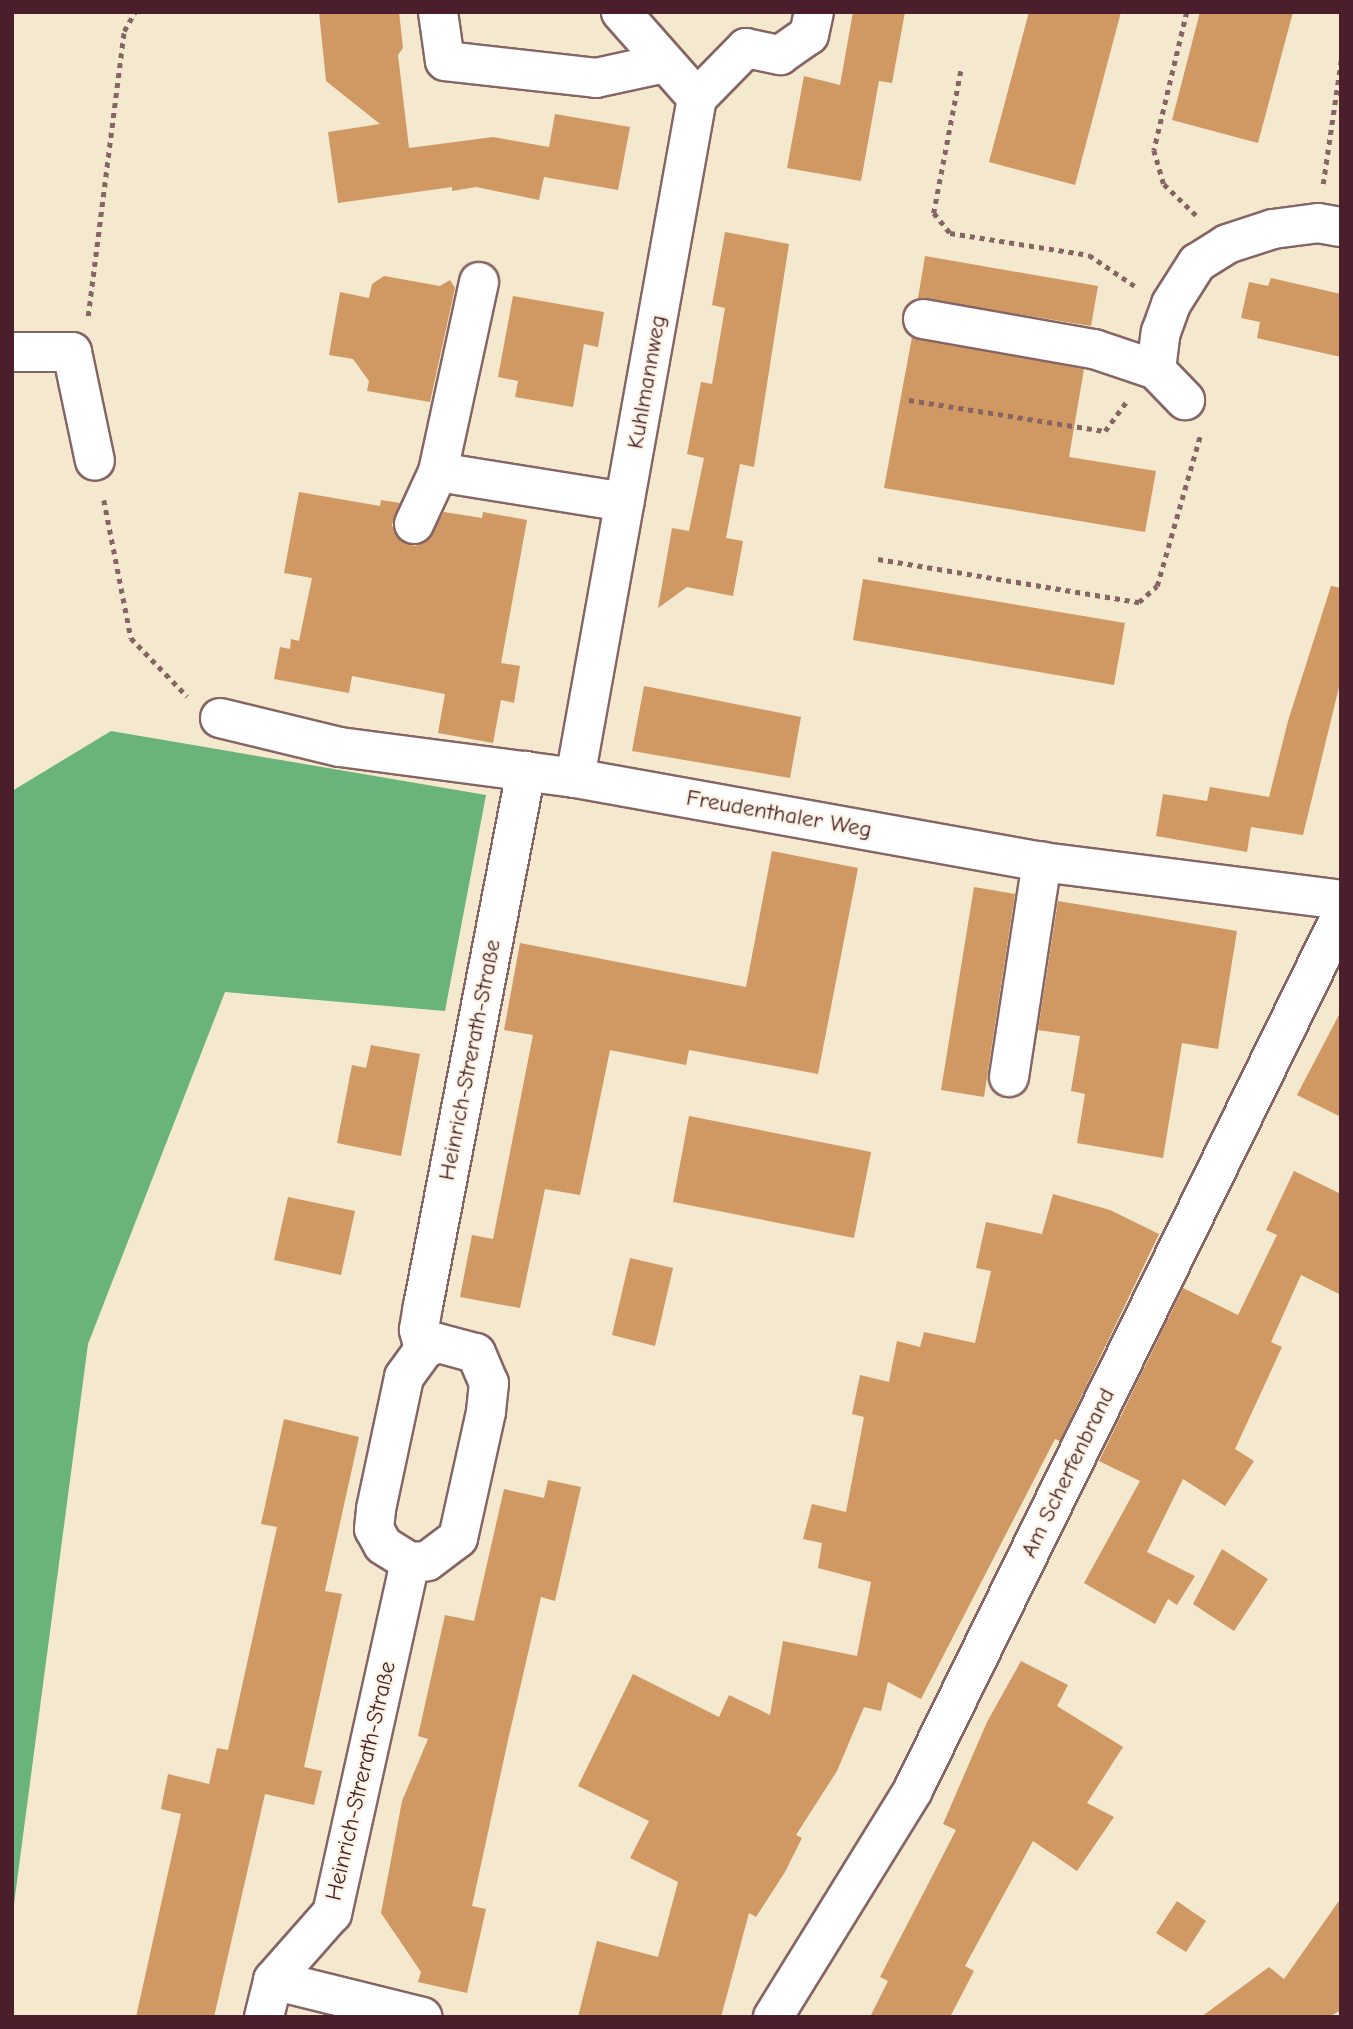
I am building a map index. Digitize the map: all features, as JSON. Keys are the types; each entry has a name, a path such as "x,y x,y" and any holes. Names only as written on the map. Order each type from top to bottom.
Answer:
{"street":[{"path":"438,12 445,61 596,78 665,63"},
{"path":"621,12 697,98 747,48 780,55 810,35 814,12"},
{"name":"Kuhlmannweg","path":"575,778 697,98"},
{"path":"1156,370 1161,332 1171,304 1197,263 1227,244 1273,229 1329,225"},
{"path":"414,524 439,472 479,282"},
{"path":"923,319 1094,349 1156,370 1185,400"},
{"path":"12,352 72,352 94,461"},
{"path":"439,472 625,502"},
{"name":"Freudenthaler Weg","path":"220,718 340,747 575,778 1042,862 1341,900"},
{"name":"Heinrich-Strerath-Straße","path":"424,1349 419,1329 423,1306 526,771"},
{"path":"1009,1077 1042,862"},
{"name":"Am Scherfenbrand","path":"773,2017 913,1790 1341,916"},
{"path":"439,1343 476,1353 489,1383 458,1538 427,1561 410,1562 383,1545 374,1529 404,1377 424,1349 439,1343"},
{"name":"Heinrich-Strerath-Straße","path":"264,2017 273,1980 332,1913 410,1562"},
{"path":"273,1980 422,2017"}],"path":[{"path":"72,352 88,316 124,31 135,12"},
{"path":"1187,12 1154,150 1164,184 1227,244"},
{"path":"1329,225 1341,60"},
{"path":"961,71 934,213 950,233 1089,255 1171,304"},
{"path":"909,400 1105,431 1156,370"},
{"path":"878,559 1139,602 1157,586 1200,438 1185,400"},
{"path":"94,461 131,638 178,690 220,718"}],"green space":[{"path":"111,731 486,795 445,1011 225,992 88,1344 12,1919 12,791"}],"building":[{"path":"319,12 399,12 403,48 398,55 409,148 493,137 549,147 555,114 630,127 618,190 544,177 539,200 476,187 452,191 452,187 338,203 328,132 380,124 326,81"},
{"path":"853,12 905,12 892,83 879,81 861,181 787,168 804,76 840,85"},
{"path":"1029,12 1121,12 1075,185 989,162"},
{"path":"1200,12 1293,12 1258,143 1172,120"},
{"path":"725,232 789,244 754,467 740,464 726,538 743,541 733,596 687,587 658,608 672,528 689,531 704,458 687,454 701,382 712,384 725,308 712,305"},
{"path":"925,256 1098,286 1091,326 918,298"},
{"path":"384,276 440,286 450,280 455,288 430,402 367,391 369,381 353,359 329,355 340,292 369,298 372,284"},
{"path":"1271,278 1341,294 1341,357 1257,338 1260,322 1241,318 1249,282 1268,286"},
{"path":"513,296 604,312 598,347 584,344 573,407 515,397 518,381 498,377"},
{"path":"912,337 1084,369 1069,457 1156,471 1145,532 884,488"},
{"path":"299,492 380,506 381,500 400,503 392,525 396,536 415,546 427,541 444,512 482,518 483,512 527,520 501,663 520,666 514,703 501,700 493,743 438,733 445,694 352,676 349,693 274,679 280,647 290,649 291,639 299,641 312,578 284,573"},
{"path":"863,579 1125,623 1114,685 853,640"},
{"path":"1331,586 1341,588 1341,679 1303,835 1251,827 1247,852 1156,836 1163,794 1207,801 1210,787 1269,797 1288,721"},
{"path":"644,686 801,717 790,778 632,751"},
{"path":"772,851 858,868 818,1074 689,1050 686,1065 610,1050 580,1195 545,1189 520,1308 460,1297 472,1235 493,1239 533,1035 504,1030 520,943 746,987"},
{"path":"974,887 1015,894 984,1097 941,1090"},
{"path":"1058,901 1237,931 1218,1049 1182,1043 1163,1158 1077,1143 1085,1094 1071,1091 1080,1036 1038,1030"},
{"path":"1341,1011 1341,1117 1297,1095"},
{"path":"371,1045 420,1054 401,1156 337,1143 352,1065 366,1068"},
{"path":"689,1116 871,1152 854,1238 673,1202"},
{"path":"1294,1171 1341,1194 1341,1295 1301,1275 1271,1342 1282,1347 1235,1449 1254,1461 1225,1506 1183,1479 1147,1552 1195,1576 1177,1605 1168,1599 1155,1624 1084,1583 1140,1481 1099,1461 1183,1288 1238,1315 1277,1235 1266,1230"},
{"path":"1053,1194 1110,1210 1159,1234 1060,1441 1055,1439 921,1699 888,1682 881,1711 864,1707 837,1771 796,1835 802,1838 785,1872 756,1917 749,1913 721,2017 578,2017 597,1941 658,1957 678,1882 630,1858 649,1821 578,1786 633,1674 719,1717 729,1695 770,1715 783,1641 857,1656 871,1582 818,1568 822,1543 803,1539 812,1504 846,1512 864,1417 852,1414 860,1375 889,1382 897,1341 920,1347 924,1332 975,1343 991,1271 976,1268 986,1222 1042,1234"},
{"path":"288,1197 355,1211 341,1275 274,1260"},
{"path":"630,1258 673,1268 655,1346 612,1335"},
{"path":"284,1419 359,1437 325,1591 342,1594 304,1767 322,1771 314,1805 265,1794 214,2017 136,2017 181,1814 161,1809 168,1774 209,1784 217,1748 228,1750 277,1527 261,1524"},
{"path":"548,1480 581,1487 555,1601 541,1597 508,1740 472,1906 486,1909 467,1993 418,1982 421,1972 381,1913 402,1801 428,1739 418,1736 445,1615 474,1621 504,1489 544,1498"},
{"path":"1222,1549 1268,1579 1234,1631 1193,1604"},
{"path":"1021,1661 1068,1685 1057,1706 1123,1747 1087,1803 1114,1817 1077,1871 1033,1841 965,1966 974,1971 950,2017 870,2017 888,1981 880,1977 956,1830 943,1824 987,1722"},
{"path":"1341,1898 1341,2010 1329,2017 1201,2017 1269,1967 1284,1979"},
{"path":"1177,1901 1206,1921 1186,1952 1156,1933"}]}
